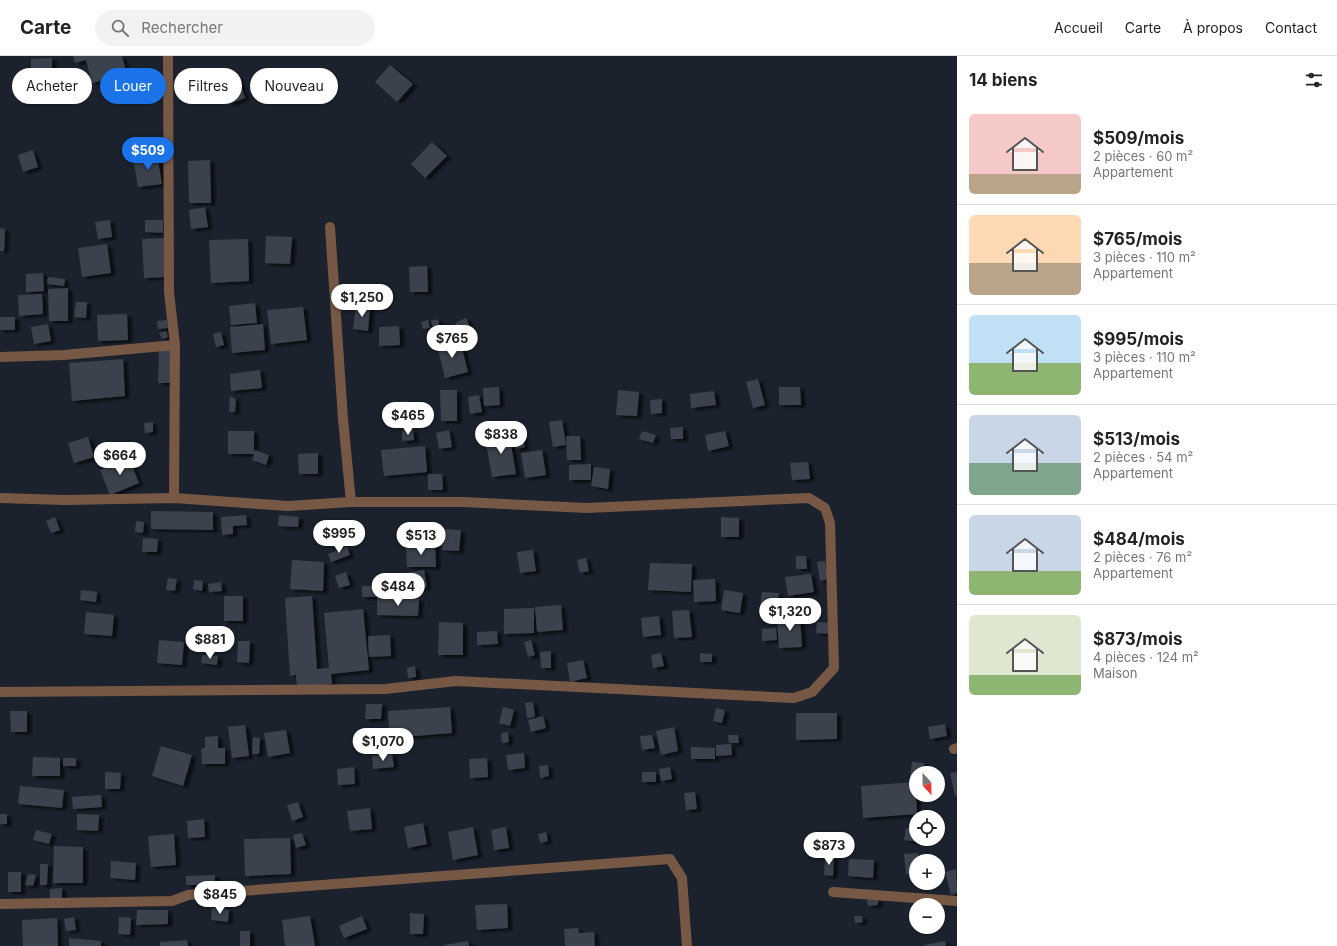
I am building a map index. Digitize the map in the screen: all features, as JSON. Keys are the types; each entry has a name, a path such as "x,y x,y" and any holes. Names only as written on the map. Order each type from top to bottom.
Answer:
{"street":[{"path":"168,56 169,292 175,345 174,498"},
{"path":"330,227 343,419 351,502"},
{"path":"0,357 64,355 175,345"},
{"path":"0,498 64,500 174,498 288,506 351,502 464,502 587,508 809,498 825,508 830,523 834,668 812,692 794,698 456,681 385,689 0,692"},
{"path":"0,904 172,901 188,895 670,859 682,878 687,946"},
{"path":"833,892 957,901"}],"building":[{"path":"73,56 122,56 125,68 100,68 100,81 92,83 92,68 88,68 86,60 75,63"},
{"path":"52,58 52,68 31,68 31,59"},
{"path":"390,65 413,84 397,102 375,82"},
{"path":"242,89 245,98 242,99"},
{"path":"432,142 447,156 425,178 411,164"},
{"path":"33,150 38,167 23,172 18,155"},
{"path":"157,154 162,184 138,187 133,158"},
{"path":"210,160 211,203 189,203 188,161"},
{"path":"205,207 208,227 191,229 189,210"},
{"path":"110,220 112,237 98,239 95,222"},
{"path":"145,220 163,220 163,233 145,232"},
{"path":"0,228 5,229 4,251 0,251"},
{"path":"266,236 292,237 290,264 265,263"},
{"path":"167,238 168,277 144,278 142,239"},
{"path":"248,239 249,281 211,283 209,240"},
{"path":"107,244 111,273 82,277 78,248"},
{"path":"427,266 428,292 410,292 409,267"},
{"path":"43,273 44,291 26,292 26,274"},
{"path":"48,277 65,279 64,286 47,284"},
{"path":"68,288 68,321 49,321 48,289"},
{"path":"42,294 43,314 19,316 18,295"},
{"path":"76,302 87,302 86,318 74,317"},
{"path":"255,303 257,323 231,325 229,306"},
{"path":"356,306 370,307 368,331 353,329"},
{"path":"303,307 307,340 271,344 267,310"},
{"path":"127,314 128,340 98,341 97,315"},
{"path":"0,317 15,317 15,330 0,330"},
{"path":"466,318 472,332 461,336 455,323"},
{"path":"438,319 439,325 432,326 431,321"},
{"path":"167,320 168,328 158,329 157,321"},
{"path":"428,320 430,328 423,329 421,322"},
{"path":"48,324 51,341 34,344 31,327"},
{"path":"263,324 265,350 232,353 230,327"},
{"path":"399,326 400,345 379,346 379,327"},
{"path":"166,331 168,337 162,339 159,333"},
{"path":"221,332 224,345 216,347 213,334"},
{"path":"460,340 468,372 445,378 437,346"},
{"path":"159,349 171,349 170,383 158,383"},
{"path":"123,359 125,396 72,401 69,363"},
{"path":"260,370 262,388 231,391 230,374"},
{"path":"758,379 765,405 753,408 746,382"},
{"path":"499,387 500,405 484,406 483,388"},
{"path":"779,387 800,387 801,405 779,405"},
{"path":"440,390 457,390 457,421 441,421"},
{"path":"618,390 639,392 637,416 616,415"},
{"path":"714,391 716,405 691,408 690,394"},
{"path":"479,395 482,412 470,414 468,397"},
{"path":"230,396 236,399 235,412 229,412"},
{"path":"662,399 662,413 651,414 650,400"},
{"path":"408,401 411,423 399,424 396,402"},
{"path":"562,420 566,445 553,447 549,422"},
{"path":"153,422 153,432 145,433 144,423"},
{"path":"683,427 683,439 671,439 670,428"},
{"path":"413,430 414,440 402,441 402,431"},
{"path":"449,430 452,447 439,449 436,433"},
{"path":"228,431 254,431 254,453 255,450 269,455 266,465 252,460 254,454 228,454"},
{"path":"642,431 656,435 653,443 639,439"},
{"path":"725,431 729,446 708,451 705,435"},
{"path":"521,432 525,447 516,449 513,434"},
{"path":"509,433 516,474 492,477 485,437"},
{"path":"566,436 580,436 581,460 567,460"},
{"path":"88,437 94,457 74,463 68,443"},
{"path":"425,446 427,472 384,476 381,450"},
{"path":"542,450 546,475 525,478 521,453"},
{"path":"318,453 318,474 299,474 298,454"},
{"path":"129,458 139,483 110,495 100,470"},
{"path":"808,462 810,479 792,480 790,463"},
{"path":"591,464 591,480 569,480 569,465"},
{"path":"594,467 610,469 608,489 591,486"},
{"path":"428,474 442,474 443,490 428,490"},
{"path":"151,511 213,512 213,530 151,529"},
{"path":"246,515 247,525 233,526 233,534 222,535 221,517"},
{"path":"279,515 299,517 298,527 278,526"},
{"path":"55,517 60,530 51,533 46,521"},
{"path":"721,517 739,518 739,537 721,537"},
{"path":"136,521 144,522 143,533 135,532"},
{"path":"444,529 461,530 459,551 442,550"},
{"path":"143,538 158,539 157,552 142,552"},
{"path":"406,544 435,544 436,567 407,567"},
{"path":"347,547 350,555 331,562 328,554"},
{"path":"533,550 536,571 520,573 517,552"},
{"path":"796,556 806,556 807,569 796,569"},
{"path":"586,558 589,571 580,573 577,560"},
{"path":"292,560 324,562 323,591 290,589"},
{"path":"825,561 828,579 820,581 817,562"},
{"path":"650,563 692,564 691,592 648,590"},
{"path":"424,570 427,587 399,591 397,574"},
{"path":"346,572 350,585 339,588 335,576"},
{"path":"811,574 814,592 788,596 785,577"},
{"path":"168,578 177,579 175,591 166,590"},
{"path":"715,579 716,601 694,602 693,580"},
{"path":"194,580 203,581 202,591 193,589"},
{"path":"221,582 222,591 209,592 208,584"},
{"path":"362,586 376,586 376,597 362,597"},
{"path":"81,590 97,592 96,602 80,600"},
{"path":"724,590 743,593 740,613 721,610"},
{"path":"762,592 779,593 776,614 759,613"},
{"path":"224,596 243,596 243,621 224,621"},
{"path":"312,596 317,669 329,668 324,613 363,609 369,670 331,674 332,684 297,687 296,675 290,676 285,598"},
{"path":"377,598 419,599 418,616 377,615"},
{"path":"561,605 563,630 537,632 535,607"},
{"path":"534,608 534,633 504,634 504,609"},
{"path":"689,610 692,637 674,638 672,611"},
{"path":"86,612 114,615 112,636 84,634"},
{"path":"659,616 661,635 643,637 641,618"},
{"path":"800,616 802,647 779,648 777,618"},
{"path":"439,622 463,623 463,655 438,655"},
{"path":"817,622 831,623 830,634 816,633"},
{"path":"776,628 777,640 762,641 762,629"},
{"path":"497,631 498,644 477,645 477,632"},
{"path":"390,635 391,656 369,657 368,636"},
{"path":"159,640 184,642 182,665 157,663"},
{"path":"531,640 535,655 528,657 524,642"},
{"path":"238,641 250,641 249,663 237,662"},
{"path":"551,651 551,668 541,668 540,652"},
{"path":"661,653 664,666 653,668 651,655"},
{"path":"700,653 712,654 712,662 700,662"},
{"path":"202,655 218,656 217,665 201,663"},
{"path":"583,660 587,678 570,682 567,663"},
{"path":"415,666 416,677 408,678 407,668"},
{"path":"533,702 535,717 527,718 525,703"},
{"path":"366,704 382,704 381,719 365,719"},
{"path":"450,707 452,733 390,738 388,711"},
{"path":"503,707 514,710 510,726 499,723"},
{"path":"716,708 725,710 722,723 713,721"},
{"path":"10,711 27,711 27,732 11,732"},
{"path":"796,713 837,713 837,739 796,740"},
{"path":"543,716 546,728 531,732 528,720"},
{"path":"945,724 947,736 930,739 928,727"},
{"path":"245,725 249,756 232,758 228,727"},
{"path":"674,727 678,751 661,755 656,731"},
{"path":"286,730 290,753 268,757 264,733"},
{"path":"508,732 509,742 502,743 501,733"},
{"path":"652,735 655,748 642,750 640,736"},
{"path":"728,735 738,735 739,743 729,743"},
{"path":"218,736 218,748 225,748 225,764 202,764 201,749 205,748 205,737"},
{"path":"253,737 260,738 259,754 252,754"},
{"path":"731,744 732,755 716,756 716,745"},
{"path":"161,746 192,755 183,786 152,776"},
{"path":"691,747 715,748 715,759 691,759"},
{"path":"524,753 525,768 508,770 506,755"},
{"path":"392,754 394,767 373,769 372,756"},
{"path":"33,757 60,758 60,776 32,776"},
{"path":"63,758 76,758 76,766 63,766"},
{"path":"487,758 488,777 470,778 469,759"},
{"path":"912,762 924,763 924,766 911,766"},
{"path":"548,765 549,776 540,778 539,766"},
{"path":"354,767 355,784 338,785 337,769"},
{"path":"670,767 672,779 661,781 659,769"},
{"path":"105,772 121,773 120,789 105,789"},
{"path":"642,772 656,772 656,782 642,782"},
{"path":"957,772 957,795 955,796 950,773"},
{"path":"909,782 909,802 916,802 917,810 909,810 909,815 863,818 861,786"},
{"path":"20,786 64,790 62,808 18,804"},
{"path":"695,792 697,809 686,810 684,793"},
{"path":"101,795 102,807 73,809 72,797"},
{"path":"298,802 303,817 292,821 287,805"},
{"path":"370,808 372,829 350,831 347,811"},
{"path":"0,814 7,814 7,824 0,824"},
{"path":"77,814 99,815 98,831 77,830"},
{"path":"204,819 205,837 188,838 187,821"},
{"path":"423,823 427,844 408,848 404,827"},
{"path":"473,827 478,855 453,860 448,832"},
{"path":"506,827 509,848 494,850 491,830"},
{"path":"906,828 909,829 909,841 904,840"},
{"path":"36,830 52,834 49,844 33,840"},
{"path":"546,832 548,841 540,843 538,834"},
{"path":"302,833 306,845 296,848 293,835"},
{"path":"174,834 176,865 151,867 148,836"},
{"path":"290,838 291,874 245,876 244,839"},
{"path":"54,846 83,847 83,883 53,883"},
{"path":"918,853 909,854 909,874 906,874 904,854"},
{"path":"825,857 834,857 833,876 824,875"},
{"path":"849,859 874,860 873,878 848,876"},
{"path":"111,861 136,863 135,880 110,878"},
{"path":"40,864 48,864 47,885 40,885"},
{"path":"956,869 957,893 951,895 945,872"},
{"path":"8,872 21,872 21,892 8,892"},
{"path":"28,874 36,875 33,886 25,885"},
{"path":"215,875 215,885 186,885 186,876"},
{"path":"62,888 62,899 50,899 50,889"},
{"path":"878,899 878,905 868,906 867,900"},
{"path":"507,904 508,928 477,930 475,905"},
{"path":"212,908 229,910 228,922 211,920"},
{"path":"137,910 168,910 168,924 136,925"},
{"path":"410,913 424,914 423,934 410,934"},
{"path":"310,916 315,946 285,946 282,920"},
{"path":"362,916 367,929 344,938 339,926"},
{"path":"854,916 862,916 863,922 855,923"},
{"path":"74,917 76,930 66,931 64,919"},
{"path":"119,917 131,918 130,935 118,934"},
{"path":"57,918 58,946 23,946 22,920"},
{"path":"578,928 579,933 594,932 595,946 565,946 564,929"},
{"path":"240,931 250,931 250,946 240,946"},
{"path":"69,938 101,941 101,946 69,946"},
{"path":"187,940 188,946 160,946 160,942"},
{"path":"468,941 469,946 444,946 444,945"},
{"path":"945,941 946,946 924,946 924,945"}]}
